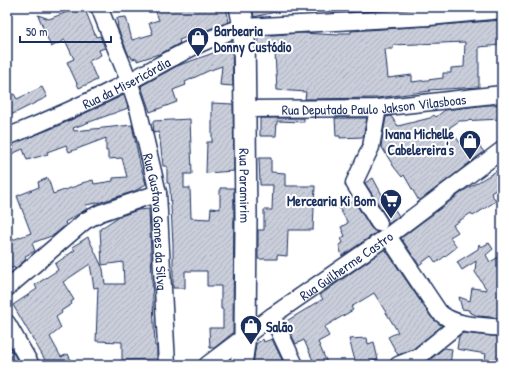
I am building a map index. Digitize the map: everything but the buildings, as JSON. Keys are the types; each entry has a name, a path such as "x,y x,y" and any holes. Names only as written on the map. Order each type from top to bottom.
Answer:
{"main road":[{"name":"Rua Paramirim","path":"241,365 245,336 246,109 242,17"}],"street":[{"name":"Rua Gustavo Gomes da Silva","path":"100,7 138,108 158,193 167,365"},
{"name":"Rua da Misericórdia","path":"7,137 129,82 215,37 242,17 422,17 502,10"},
{"name":"Rua Deputado Paulo Jakson Vilasboas","path":"246,109 378,108 502,94"},
{"path":"378,108 371,147 354,183 379,223"},
{"name":"Rua Guilherme Castro","path":"207,365 272,316 388,236 502,150"},
{"path":"7,288 86,221 100,213 158,193"},
{"path":"388,236 439,312 451,321 502,328"},
{"path":"272,316 295,365"},
{"path":"7,323 31,365"},
{"path":"398,365 418,357 460,323"}],"place":[{"name":"Barbearia Donny Custódio","path":"198,58"},
{"name":"Ivana Michelle Cabelereira's","path":"470,160"},
{"name":"Mercearia Ki Bom","path":"391,220"},
{"name":"Salão","path":"251,346"}]}
